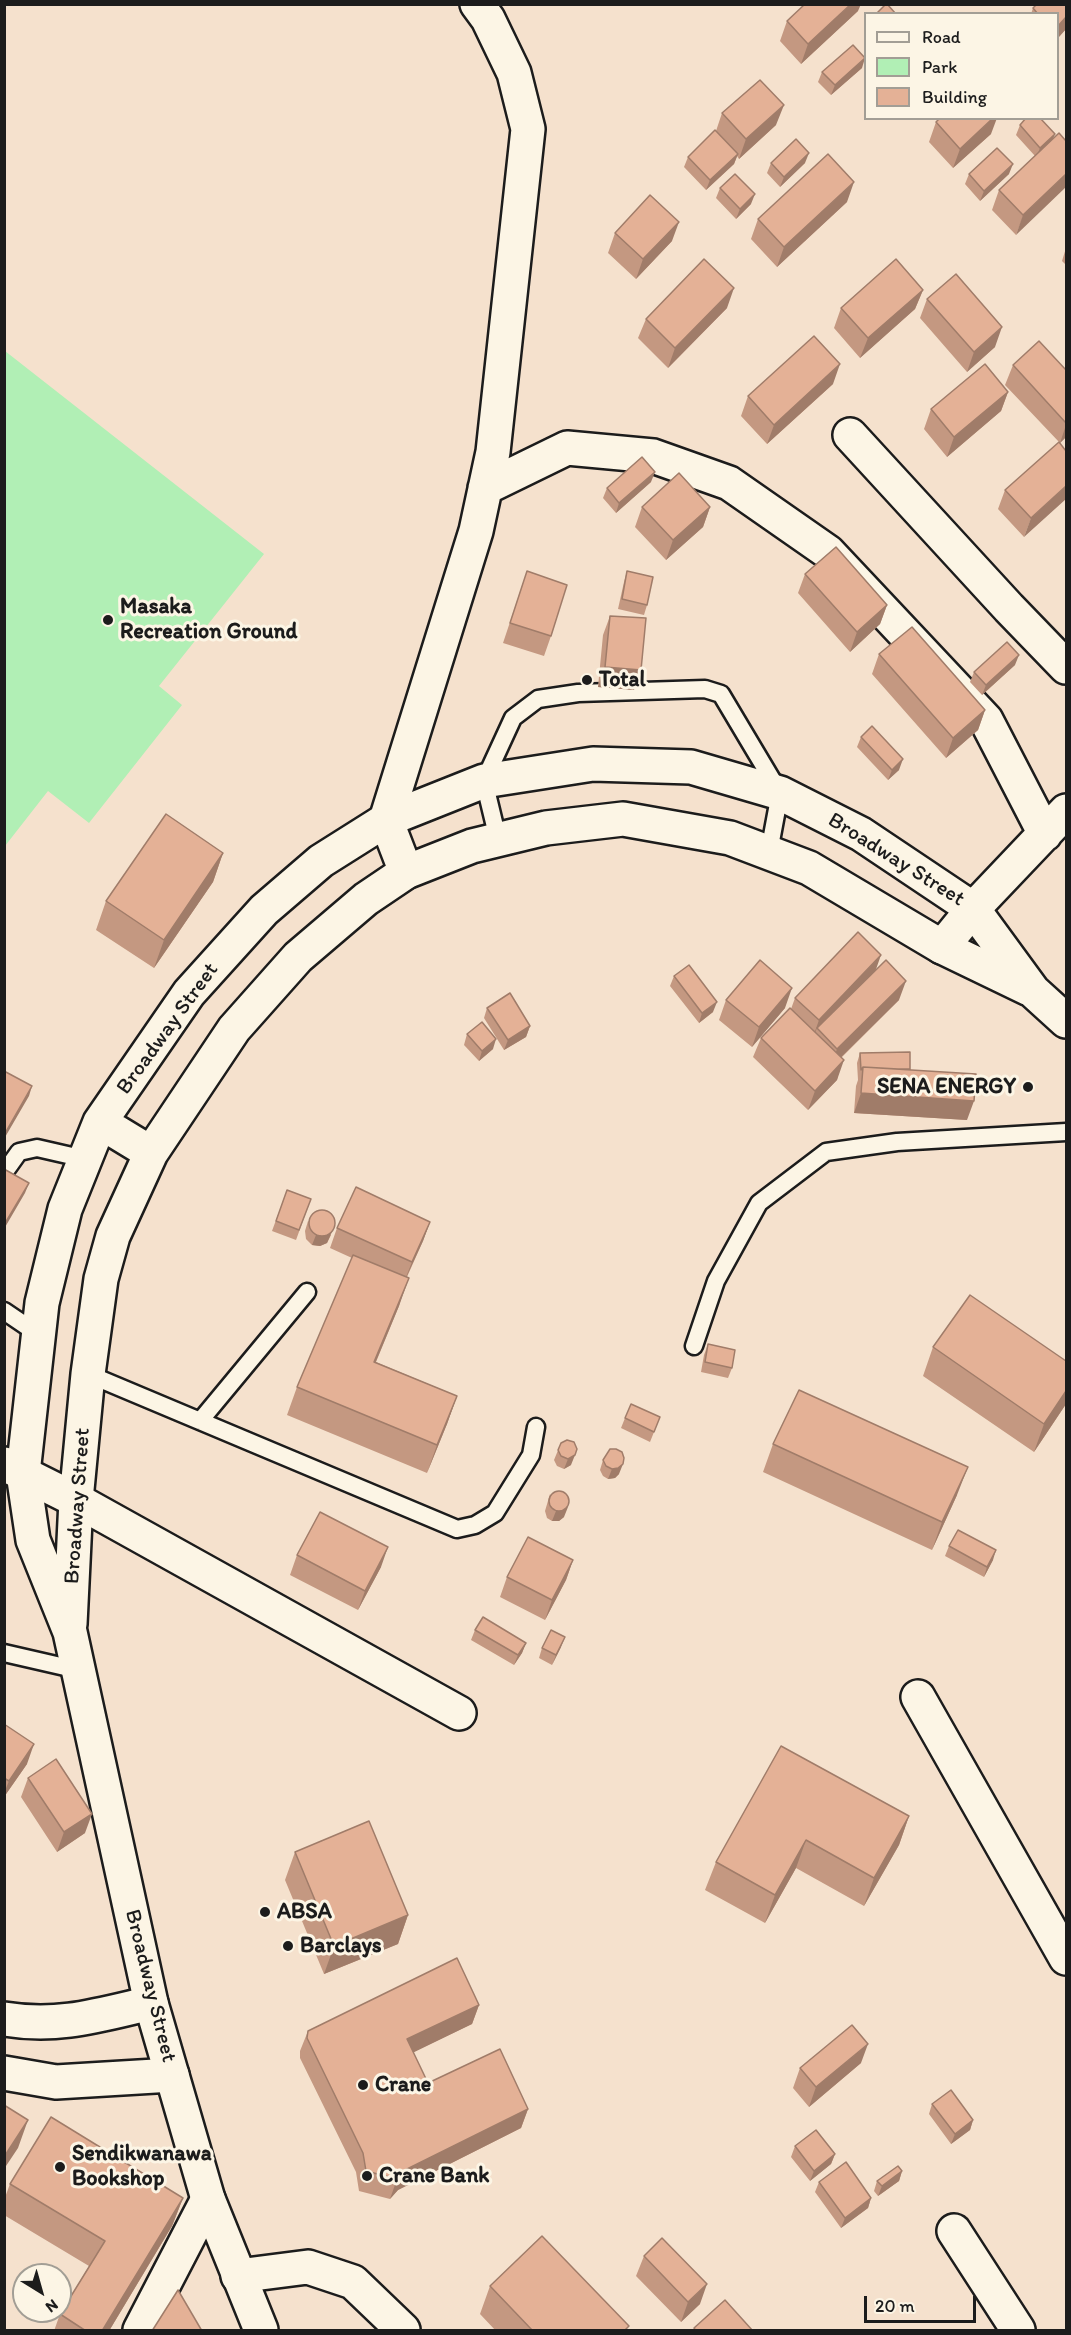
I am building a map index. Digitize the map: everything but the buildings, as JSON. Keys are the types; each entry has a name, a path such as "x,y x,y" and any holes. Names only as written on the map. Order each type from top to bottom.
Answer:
{"main road":[{"path":"406,872 386,820 476,531 494,452 528,129 514,73 488,19 477,4"},
{"path":"850,435 1066,667"},
{"path":"485,488 567,448 652,456 729,483 828,552 986,720 1056,823 973,909 942,947"},
{"name":"Broadway Street","path":"261,2331 208,2199 151,2003 70,1632 33,1540 14,1468 42,1303 64,1209 100,1122 189,993 264,910 321,861 386,820 484,781 593,764 691,767 780,793 861,834 973,909 1034,991 1066,1021"},
{"name":"Broadway Street","path":"70,1632 76,1500 88,1374 101,1279 113,1236 151,1153 234,1029 298,957 366,899 406,872 472,846 498,839 546,828 623,819 730,838 808,868 942,947 1034,991"},
{"path":"100,1122 151,1153"},
{"path":"14,1468 76,1500 459,1713"},
{"path":"918,1697 1066,1958"},
{"path":"4,2019 26,2023 69,2022 151,2003"},
{"path":"4,2073 56,2082 172,2075"},
{"path":"140,2331 208,2199"},
{"path":"954,2231 1018,2331"},
{"path":"238,2276 308,2267 342,2278 353,2282 403,2331"}],"lane":[{"path":"498,839 484,781 513,718 538,699 578,693 705,689 721,694 780,793 769,852"},
{"path":"694,1346 716,1281 759,1203 826,1152 897,1142 1066,1132"},
{"path":"4,1173 19,1152 38,1148 85,1159"},
{"path":"200,1421 308,1292"},
{"path":"4,1311 38,1334"},
{"path":"88,1374 457,1528 475,1525 495,1513 531,1455 536,1427"},
{"path":"4,1653 78,1670"}],"green space":[{"name":"Masaka Recreation Ground","path":"5,351 264,554 159,686 182,705 89,823 48,791 5,846"}],"place":[{"name":"Masaka Recreation Ground","path":"108,620"},
{"name":"Total","path":"587,680"},
{"name":"SENA ENERGY","path":"1028,1087"},
{"name":"ABSA","path":"265,1912"},
{"name":"Barclays","path":"288,1946"},
{"name":"Crane","path":"363,2085"},
{"name":"Sendikwanawa Bookshop","path":"60,2167"},
{"name":"Crane Bank","path":"367,2176"}]}
